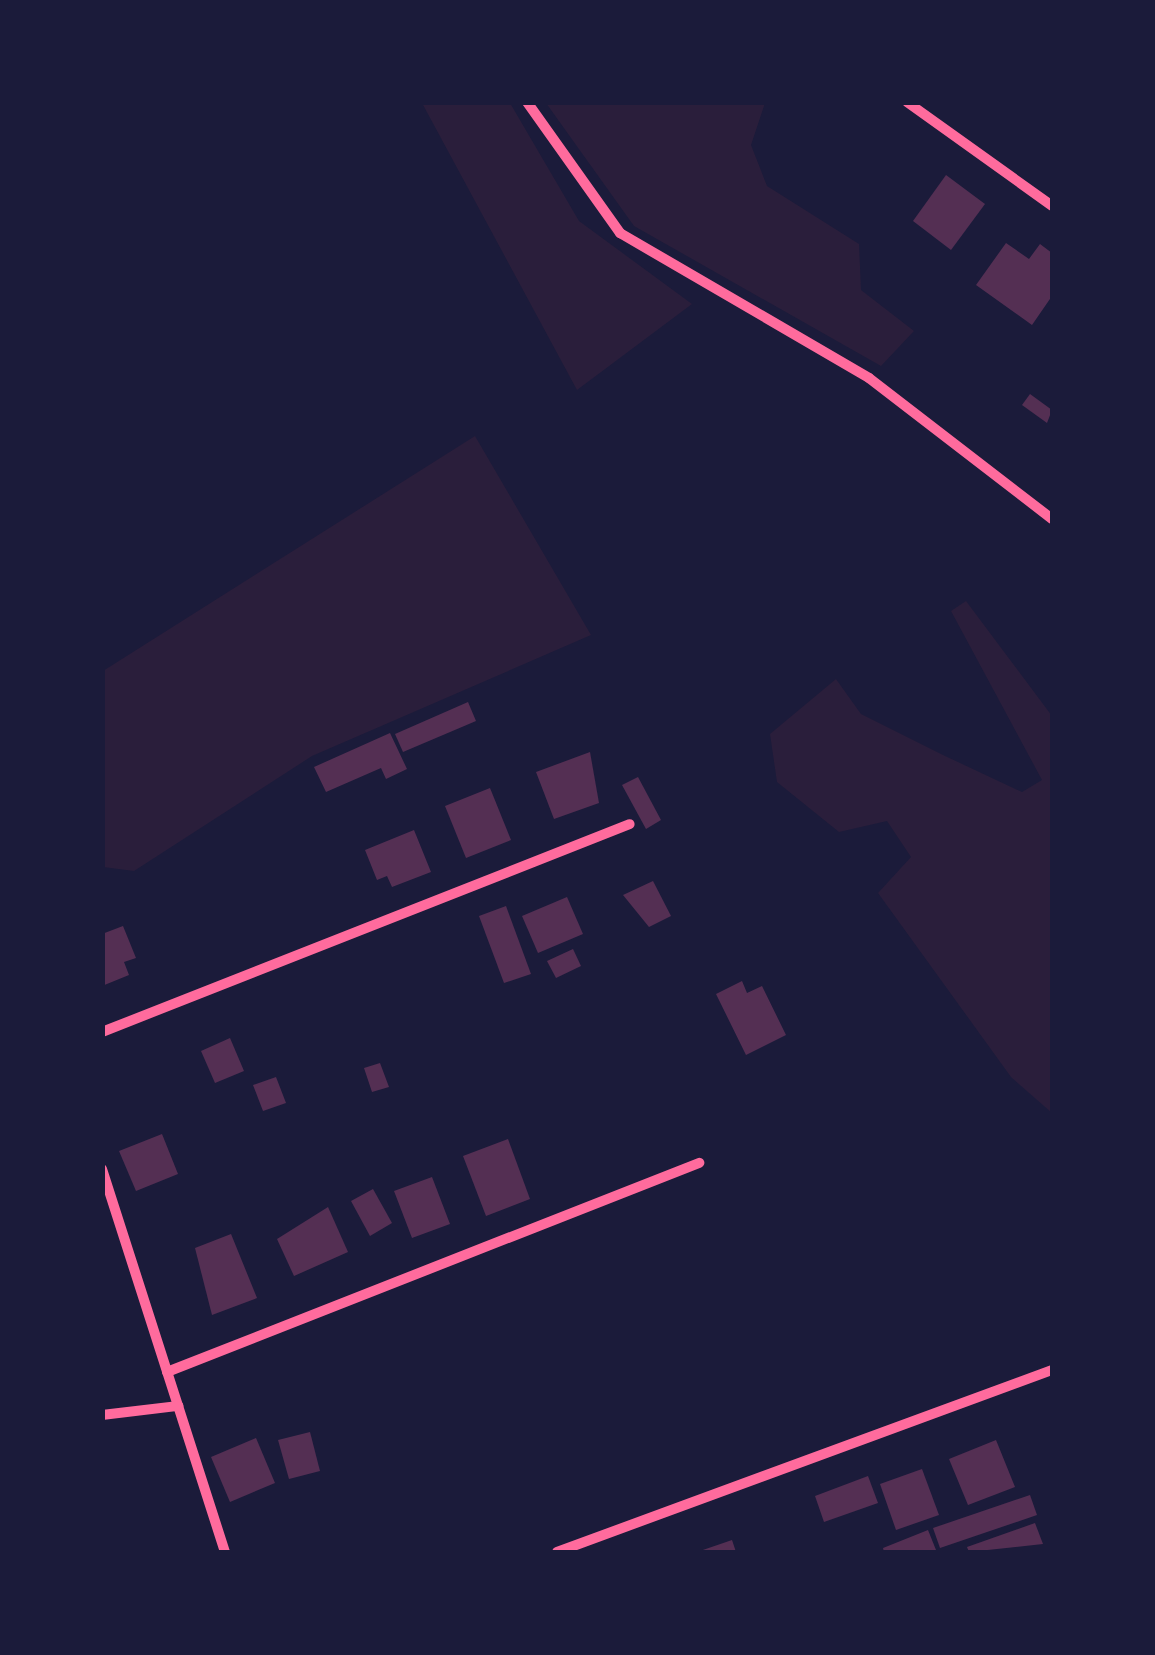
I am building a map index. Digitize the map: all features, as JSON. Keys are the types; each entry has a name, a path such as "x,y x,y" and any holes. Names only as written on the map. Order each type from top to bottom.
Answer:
{"street":[{"path":"527,102 620,233 869,378 1052,519"},
{"path":"907,102 1052,206"},
{"path":"102,1032 630,824"},
{"path":"167,1372 699,1163"},
{"path":"102,1169 224,1552"},
{"path":"557,1552 1052,1370"},
{"path":"102,1415 178,1406"}],"shaded area":[{"path":"422,103 510,103 579,221 692,304 577,390"},
{"path":"546,103 765,103 751,145 767,186 859,244 861,290 914,331 881,366 634,226"},
{"path":"475,436 591,635 312,756 134,871 103,867 103,671"},
{"path":"966,601 1052,716 1052,1113 1011,1077 878,893 911,857 887,821 839,832 777,782 770,734 836,679 861,714 943,755 1022,792 1042,780 951,611"}],"building":[{"path":"946,175 985,204 951,250 913,221"},
{"path":"1006,243 1029,259 1040,244 1052,253 1052,296 1032,325 976,285"},
{"path":"1030,394 1052,410 1047,423 1022,405"},
{"path":"468,702 476,721 403,752 395,734"},
{"path":"390,733 407,769 386,779 381,768 326,792 314,767"},
{"path":"590,752 599,803 554,819 536,772"},
{"path":"638,777 661,820 646,829 622,785"},
{"path":"490,788 511,840 466,858 445,806"},
{"path":"414,830 431,872 392,887 387,876 377,880 365,850"},
{"path":"653,881 671,916 649,927 623,895"},
{"path":"567,897 583,934 538,953 522,916"},
{"path":"506,906 531,974 504,983 479,916"},
{"path":"123,926 136,958 124,962 129,975 102,986 102,934"},
{"path":"573,949 581,966 556,978 547,961"},
{"path":"742,981 747,993 762,986 786,1035 746,1055 716,994"},
{"path":"230,1038 244,1071 215,1083 201,1051"},
{"path":"380,1063 389,1087 372,1092 364,1068"},
{"path":"276,1077 286,1103 263,1111 253,1085"},
{"path":"162,1134 178,1174 136,1191 119,1151"},
{"path":"508,1139 530,1199 486,1216 463,1156"},
{"path":"432,1177 450,1224 412,1238 394,1191"},
{"path":"373,1189 392,1223 370,1236 351,1201"},
{"path":"328,1207 348,1252 294,1276 277,1239"},
{"path":"231,1234 257,1298 212,1315 195,1248"},
{"path":"310,1432 320,1471 289,1479 278,1440"},
{"path":"256,1438 275,1483 230,1502 211,1457"},
{"path":"996,1440 1015,1487 968,1505 949,1459"},
{"path":"922,1469 939,1515 896,1530 880,1484"},
{"path":"868,1476 878,1503 824,1522 815,1496"},
{"path":"1030,1495 1037,1515 940,1548 933,1528"},
{"path":"1035,1523 1043,1544 969,1552 967,1547"},
{"path":"928,1530 936,1550 884,1552 883,1548"},
{"path":"732,1540 736,1552 697,1552"}]}
